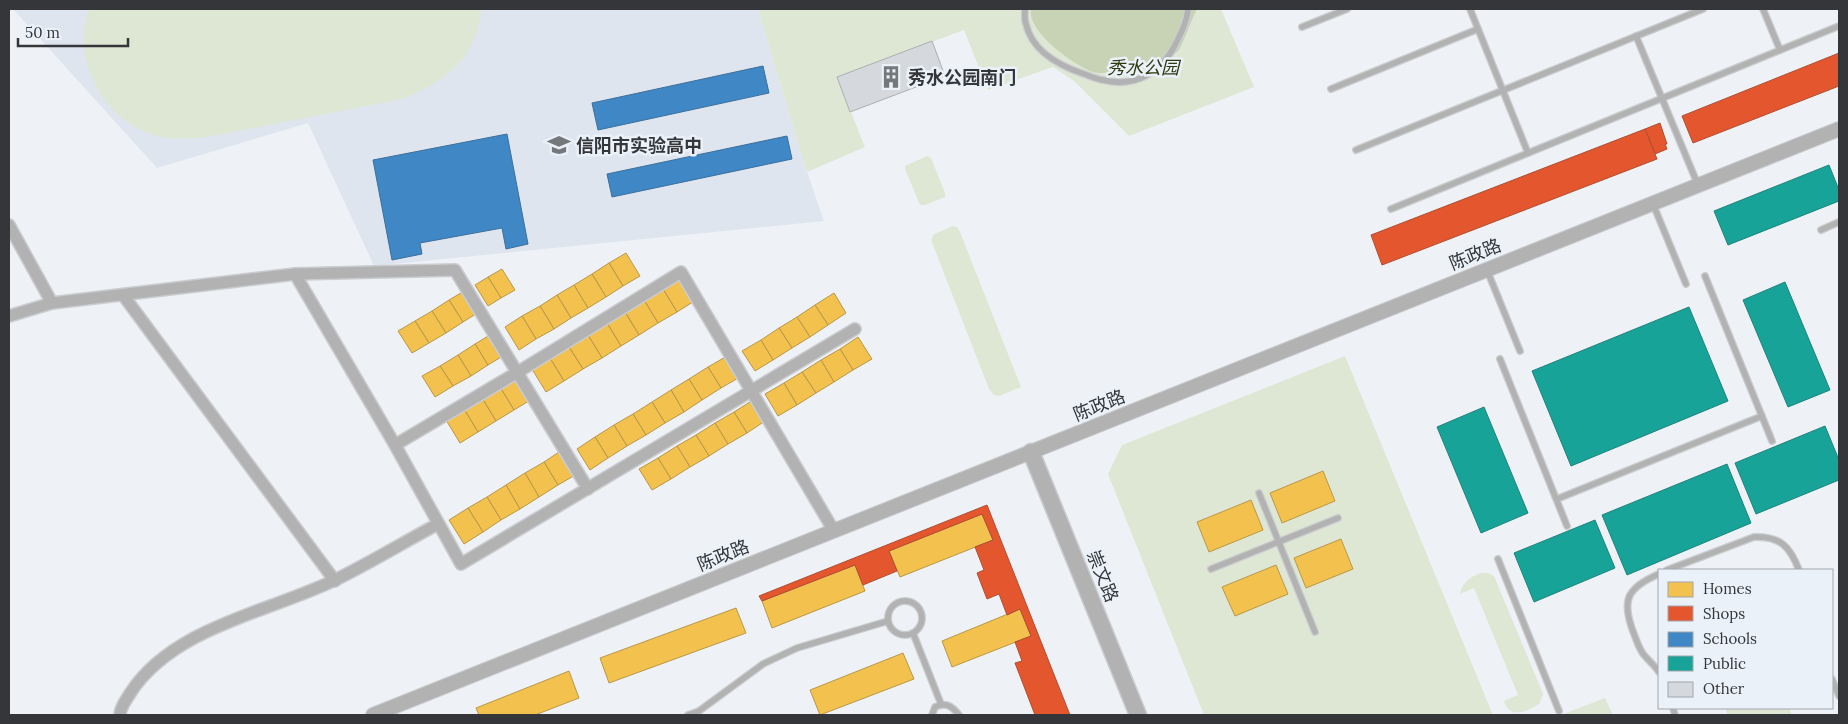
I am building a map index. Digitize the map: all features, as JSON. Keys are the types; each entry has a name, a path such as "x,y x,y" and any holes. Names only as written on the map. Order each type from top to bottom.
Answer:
{"main road":[{"name":"崇文路","path":"1031,452 1138,715"}],"street":[{"name":"陈政路","path":"373,715 1839,129"},
{"path":"9,225 52,303"},
{"path":"9,316 52,303 295,274 455,270 588,488"},
{"path":"394,445 681,272 834,531"},
{"path":"295,274 461,564 855,329"},
{"path":"123,295 335,581"},
{"path":"120,715 120,710 137,684 155,665 176,649 248,614 335,581 438,524"}],"lane":[{"path":"1025,9 1026,24 1031,37 1050,60 1068,69 1114,82 1129,81 1151,74 1162,65 1172,51 1182,31 1188,9"},
{"path":"1302,27 1347,9"},
{"path":"1470,9 1528,152"},
{"path":"1356,150 1702,9"},
{"path":"1763,9 1780,50"},
{"path":"1391,209 1839,26"},
{"path":"1331,89 1478,29"},
{"path":"1636,36 1698,185"},
{"path":"1652,204 1686,284"},
{"path":"1821,230 1839,222"},
{"path":"1487,270 1520,351"},
{"path":"1705,276 1772,441"},
{"path":"1500,359 1567,526"},
{"path":"1557,499 1762,416"},
{"path":"1259,493 1315,632"},
{"path":"1212,569 1338,518"},
{"path":"1670,569 1754,536 1766,536 1783,543 1789,549 1799,569"},
{"path":"1498,559 1559,711"},
{"path":"1658,574 1646,580 1633,590 1627,607 1628,618 1643,654 1658,671"},
{"path":"900,602 908,602 916,605 922,620 919,628 913,633 905,635 897,633 891,628 888,620 889,612 893,606 900,602"},
{"path":"688,715 699,711 763,664 797,648 888,620"},
{"path":"913,633 941,704"},
{"path":"1833,681 1839,696"},
{"path":"932,715 935,707 941,704 948,705 959,715"}],"shaded area":[{"name":"信阳市实验高中","path":"15,9 758,9 807,172 824,221 374,266 308,123 157,168"}],"green space":[{"path":"89,9 481,9 473,42 466,55 445,76 402,99 208,137 179,139 162,137 142,131 125,120 110,106 98,89 89,70 85,50 84,29"},
{"name":"秀水公园","path":"758,9 1221,9 1254,87 1129,136 1074,81 1053,67 988,90 964,30 837,77 865,147 807,172"},
{"path":"1031,9 1197,9 1180,48 1172,55 1137,68 1100,73 1085,68 1053,46 1036,28"},
{"path":"927,156 931,158 945,197 925,205 920,205 905,166"},
{"path":"953,226 957,227 960,232 1021,387 999,396 994,395 989,389 931,240 934,234"},
{"path":"1345,356 1493,715 1204,715 1108,474 1122,445"},
{"path":"1481,573 1488,573 1494,576 1543,694 1539,704 1524,711 1514,712 1506,707 1504,701 1518,695 1474,588 1460,594 1467,580"},
{"path":"1605,698 1613,715 1561,715"},
{"path":"1725,709 1789,709 1792,715 1728,715"}],"building: Homes":[{"path":"626,253 640,276 623,286 609,263"},
{"path":"609,263 623,286 606,297 592,274"},
{"path":"502,269 515,290 501,298 488,277"},
{"path":"592,274 606,297 588,308 574,285"},
{"path":"488,277 501,298 488,306 475,285"},
{"path":"681,277 696,300 677,312 663,289"},
{"path":"574,285 588,308 571,318 557,295"},
{"path":"663,289 677,312 658,323 644,300"},
{"path":"466,290 479,312 463,322 449,300"},
{"path":"834,293 846,313 828,325 815,305"},
{"path":"557,295 571,318 554,329 540,306"},
{"path":"449,300 463,322 446,333 432,311"},
{"path":"644,300 658,323 639,335 625,312"},
{"path":"815,305 828,325 810,337 797,317"},
{"path":"540,306 554,329 536,339 522,316"},
{"path":"432,311 446,333 429,343 415,321"},
{"path":"625,312 639,335 621,346 607,323"},
{"path":"522,316 536,339 519,350 505,327"},
{"path":"797,317 810,337 792,348 779,328"},
{"path":"415,321 429,343 412,353 398,331"},
{"path":"607,323 621,346 602,358 588,335"},
{"path":"779,328 792,348 773,360 761,340"},
{"path":"493,333 506,354 488,365 475,344"},
{"path":"588,335 602,358 583,369 569,347"},
{"path":"858,337 872,359 853,370 840,349"},
{"path":"761,340 773,360 755,371 742,351"},
{"path":"475,344 488,365 471,376 458,355"},
{"path":"569,347 583,369 564,381 550,358"},
{"path":"840,349 853,370 834,382 821,360"},
{"path":"458,355 471,376 453,386 440,366"},
{"path":"727,356 740,377 721,388 708,367"},
{"path":"550,358 564,381 546,392 532,369"},
{"path":"821,360 834,382 816,393 802,372"},
{"path":"440,366 453,386 435,397 422,376"},
{"path":"708,367 721,388 702,400 689,379"},
{"path":"802,372 816,393 797,405 784,383"},
{"path":"518,376 532,399 514,410 500,387"},
{"path":"689,379 702,400 684,412 671,390"},
{"path":"784,383 797,405 778,416 765,394"},
{"path":"500,387 514,410 496,421 482,398"},
{"path":"671,390 684,412 665,423 652,402"},
{"path":"482,398 496,421 478,432 464,409"},
{"path":"753,400 765,421 747,433 734,412"},
{"path":"652,402 665,423 646,435 633,414"},
{"path":"464,409 478,432 460,443 446,420"},
{"path":"734,412 747,433 728,444 715,423"},
{"path":"633,414 646,435 627,446 614,425"},
{"path":"715,423 728,444 709,456 696,435"},
{"path":"614,425 627,446 608,458 595,437"},
{"path":"696,435 709,456 690,467 677,446"},
{"path":"595,437 608,458 590,470 577,449"},
{"path":"677,446 690,467 671,479 658,458"},
{"path":"562,450 577,474 558,485 544,462"},
{"path":"658,458 671,479 652,490 639,469"},
{"path":"544,462 558,485 539,497 525,473"},
{"path":"1323,471 1335,501 1282,523 1270,493"},
{"path":"525,473 539,497 520,509 506,485"},
{"path":"506,485 520,509 501,520 487,497"},
{"path":"487,497 501,520 483,532 468,508"},
{"path":"1251,500 1263,530 1209,552 1197,522"},
{"path":"468,508 483,532 464,544 449,520"},
{"path":"982,514 993,540 900,577 889,551"},
{"path":"1341,539 1353,569 1306,588 1294,558"},
{"path":"855,565 865,591 772,628 762,601"},
{"path":"1276,565 1288,594 1235,616 1222,587"},
{"path":"736,608 746,633 609,683 600,658"},
{"path":"1020,609 1031,636 952,667 942,641"},
{"path":"903,653 914,679 820,715 810,690"},
{"path":"569,671 579,698 535,715 479,715 476,708"}],"building: Shops":[{"path":"1839,53 1839,86 1693,143 1682,116"},
{"path":"1660,123 1667,149 1655,154 1645,129"},
{"path":"1645,129 1657,159 1382,265 1371,235"},
{"path":"987,505 1070,715 1035,715 1015,663 1022,661 1015,642 1031,636 1020,609 1007,615 999,594 987,599 977,573 984,570 975,547 993,540 982,514 889,551 897,571 863,585 855,565 762,601 759,596"}],"building: Schools":[{"path":"763,66 769,93 598,130 592,103"},
{"path":"507,134 528,244 506,249 502,228 420,243 422,254 392,260 373,160"},
{"path":"787,136 792,159 612,197 607,174"}],"building: Public":[{"path":"1829,165 1839,190 1839,201 1728,245 1714,211"},
{"path":"1785,282 1830,390 1788,407 1743,300"},
{"path":"1689,307 1728,401 1571,466 1532,371"},
{"path":"1484,407 1528,513 1481,533 1437,427"},
{"path":"1825,426 1839,460 1839,480 1756,514 1735,463"},
{"path":"1727,464 1751,523 1627,575 1602,515"},
{"path":"1595,520 1615,568 1534,602 1514,553"}],"building: Other":[{"name":"秀水公园南门","path":"932,41 945,76 850,112 837,77"}],"place":[{"name":"秀水公园南门","path":"891,77"},
{"name":"信阳市实验高中","path":"559,145"}]}
